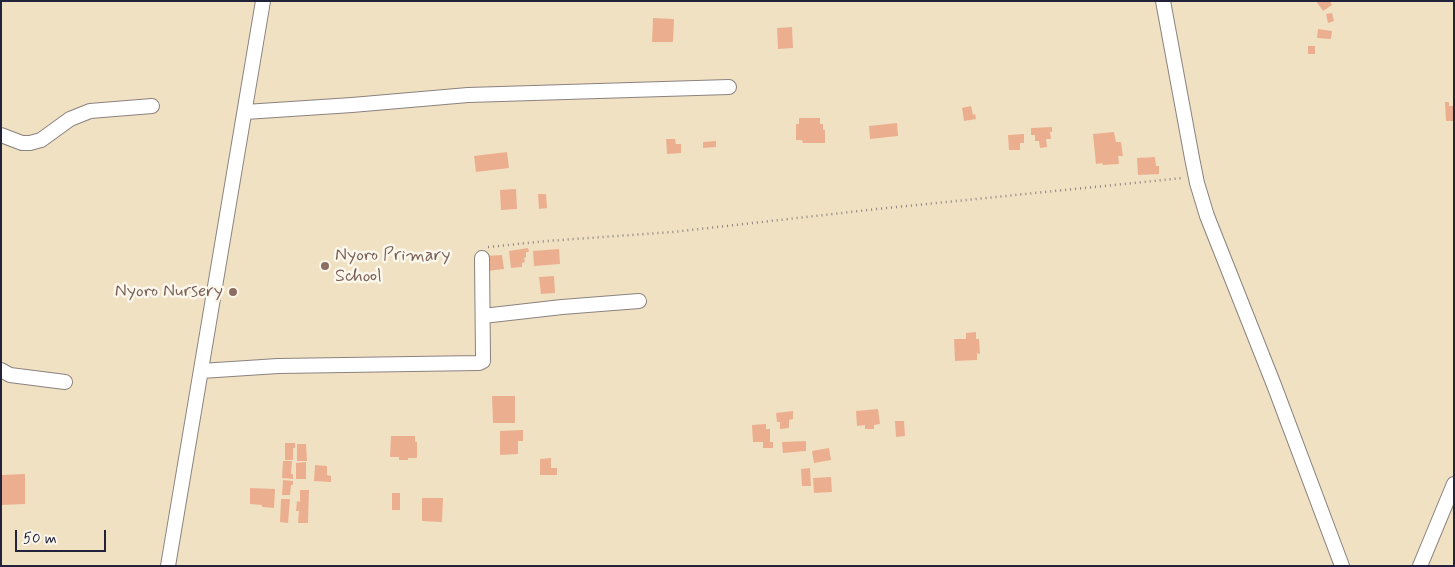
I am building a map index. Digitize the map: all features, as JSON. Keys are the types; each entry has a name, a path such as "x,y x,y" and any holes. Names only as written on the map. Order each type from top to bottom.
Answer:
{"street":[{"path":"168,566 264,1"},
{"path":"1163,1 1197,183 1207,216 1274,385 1342,566"},
{"path":"245,112 352,105 468,94 729,87"},
{"path":"1,135 22,143 30,143 41,140 70,119 90,111 152,106"},
{"path":"201,371 278,366 479,363 483,361 482,258"},
{"path":"484,316 638,301"},
{"path":"1,370 10,375 65,382"},
{"path":"1420,566 1454,484"}],"path":[{"path":"482,258 482,248 547,241 673,232 1183,178"}],"building":[{"path":"1316,1 1330,1 1332,5 1323,11"},
{"path":"1332,13 1334,21 1328,23 1326,14"},
{"path":"653,18 674,19 673,42 652,42"},
{"path":"792,27 793,48 778,49 777,28"},
{"path":"1318,29 1332,31 1331,39 1317,38"},
{"path":"1308,46 1315,46 1315,54 1308,54"},
{"path":"1445,102 1449,102 1449,106 1454,106 1454,121 1446,121"},
{"path":"971,106 976,119 964,121 962,108"},
{"path":"799,118 820,118 820,124 823,124 823,130 825,130 825,143 803,143 802,140 796,140 796,124 799,124"},
{"path":"897,123 898,136 870,139 869,126"},
{"path":"1052,127 1052,132 1050,132 1051,139 1046,139 1047,147 1040,148 1039,141 1035,141 1035,135 1031,135 1031,128"},
{"path":"1114,132 1116,142 1121,142 1123,156 1118,156 1119,164 1096,164 1093,134"},
{"path":"1024,134 1024,143 1020,143 1020,150 1009,150 1008,135"},
{"path":"666,139 675,139 676,144 681,144 681,153 667,154"},
{"path":"716,141 716,147 703,148 703,142"},
{"path":"507,152 509,168 476,172 474,156"},
{"path":"1155,157 1156,166 1159,166 1159,174 1138,175 1137,158"},
{"path":"516,189 517,209 501,210 500,190"},
{"path":"538,194 546,194 547,208 539,209"},
{"path":"528,248 529,252 526,252 525,262 522,263 522,267 511,268 509,251"},
{"path":"559,249 560,264 534,266 533,251"},
{"path":"502,255 504,269 487,271 485,256"},
{"path":"554,276 555,293 541,294 539,277"},
{"path":"976,332 976,339 979,339 980,354 977,353 977,360 955,361 954,339 966,339 966,333"},
{"path":"492,396 515,396 515,423 493,423"},
{"path":"878,409 880,424 874,425 874,429 865,429 865,425 857,426 856,411"},
{"path":"793,411 793,419 789,420 789,428 780,429 780,422 777,422 776,413"},
{"path":"895,421 904,421 905,436 896,437"},
{"path":"766,424 766,429 770,429 770,442 773,442 773,448 763,448 763,442 753,442 752,425"},
{"path":"523,430 523,441 518,441 518,454 500,455 500,431"},
{"path":"391,436 415,436 417,458 399,460 399,457 390,457"},
{"path":"806,441 806,451 783,453 782,442"},
{"path":"285,443 295,443 293,460 285,460"},
{"path":"297,444 306,444 307,461 297,461"},
{"path":"829,448 831,460 814,463 812,451"},
{"path":"551,458 551,468 557,468 557,475 540,475 540,459"},
{"path":"283,461 292,461 291,474 293,474 293,479 282,478"},
{"path":"306,462 306,479 296,479 296,463"},
{"path":"315,465 327,466 327,475 331,476 331,482 314,481"},
{"path":"810,468 811,486 802,486 801,469"},
{"path":"25,474 25,504 1,505 1,475"},
{"path":"831,477 832,492 814,493 813,478"},
{"path":"283,480 293,481 290,495 282,495"},
{"path":"250,488 275,489 274,508 250,504"},
{"path":"300,490 309,490 308,523 298,523 299,511 296,511 297,501 300,502"},
{"path":"392,493 400,493 400,510 392,510"},
{"path":"422,498 443,498 442,522 422,521"},
{"path":"281,499 290,499 288,523 280,522"}],"place":[{"name":"Nyoro Primary School","path":"325,266"},
{"name":"Nyoro Nursery","path":"233,292"}]}
